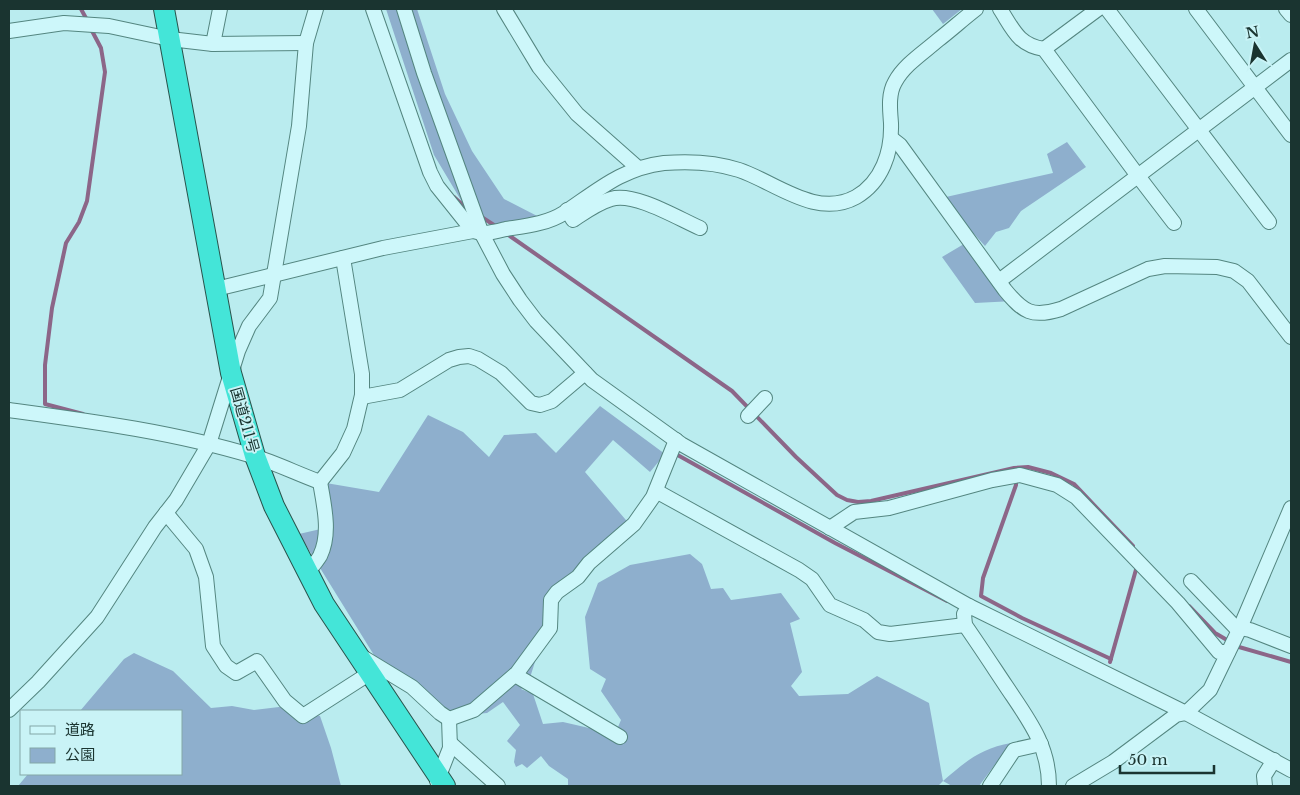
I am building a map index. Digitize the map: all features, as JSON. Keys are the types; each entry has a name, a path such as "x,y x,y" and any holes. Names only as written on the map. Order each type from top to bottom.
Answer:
{"highway":[{"name":"国道211号","path":"164,9 231,373 255,456 274,506 324,604 358,654 439,783"}],"street":[{"path":"213,44 220,9"},
{"path":"9,710 38,682 98,617 155,527 176,500 209,444 238,351 249,326 270,298 299,126 306,43 316,9"},
{"path":"373,9 430,172 437,186 477,232 520,300 536,321 592,380 676,440 969,606 1186,712 1291,770"},
{"path":"404,9 477,232"},
{"path":"504,9 539,67 577,114 638,168"},
{"path":"216,289 383,248 535,224 549,220 567,210 613,179 638,168 663,163 696,162 718,164 740,170 796,196 829,204 845,202 856,197 873,184 881,172 888,155 891,138 890,100 894,83 905,68 976,9"},
{"path":"1000,9 1020,40 1032,47 1044,49 1174,223"},
{"path":"1044,49 1098,9"},
{"path":"1107,9 1268,222"},
{"path":"1196,9 1291,136"},
{"path":"1286,9 1291,15"},
{"path":"9,31 64,23 109,26 170,39 213,44 306,43"},
{"path":"999,281 1291,60"},
{"path":"891,138 900,145 999,281 1022,309 1034,314 1047,314 1148,269 1165,266 1217,267 1234,271 1248,281 1291,337"},
{"path":"567,210 573,220 597,205 613,199 626,199 640,202 700,228"},
{"path":"308,572 320,556 324,537 326,516 320,482 347,445 354,429 362,398 362,374 343,258"},
{"path":"362,398 400,390 449,360 459,357 470,356 478,359 501,373 531,403 540,405 552,401 585,373"},
{"path":"748,416 765,398"},
{"path":"9,410 107,424 209,444 255,456 320,482"},
{"path":"449,719 474,710 515,675 550,628 551,600 554,596 578,577 596,556 634,524 653,497 676,440"},
{"path":"830,528 854,512 890,508 992,480 1020,475 1057,485 1076,497 1178,603 1219,652 1228,652"},
{"path":"656,491 800,570 812,579 828,603 864,620 878,632 890,634 965,625"},
{"path":"1073,786 1113,762 1176,715 1186,712 1210,690 1240,628 1291,508"},
{"path":"166,513 196,549 206,577 213,646 226,666 236,673 258,661 285,701 303,716 370,673"},
{"path":"1191,581 1234,627 1290,642"},
{"path":"969,606 964,614 965,625 1034,727 1044,750 1049,773 1049,786"},
{"path":"358,654 412,687 449,719"},
{"path":"515,675 620,737"},
{"path":"439,783 450,748 449,719"},
{"path":"450,742 498,786"},
{"path":"990,786 1014,750 1041,744"},
{"path":"1265,786 1264,776 1274,760"}],"green space":[{"path":"386,9 417,9 445,94 472,151 504,199 543,219 498,228 465,207 434,155"},
{"path":"932,9 962,9 943,24"},
{"path":"1067,142 1086,167 1021,211 1009,228 996,232 985,246 974,234 971,242 1014,301 975,303 942,257 969,241 972,232 946,197 1053,173 1047,154"},
{"path":"600,406 665,454 650,472 613,440 585,472 631,526 557,592 528,684 521,689 533,694 543,724 563,722 615,734 621,720 601,691 606,679 590,669 585,617 598,583 630,565 690,554 702,564 711,589 723,588 731,600 781,593 800,619 790,623 802,672 791,686 799,696 848,694 877,676 929,703 943,781 938,786 568,786 568,779 549,766 541,756 527,768 522,764 516,767 514,762 516,750 507,741 520,725 503,702 487,713 466,715 437,706 377,660 299,534 325,528 320,482 379,492 428,415 463,432 489,457 504,435 536,433 556,453"},
{"path":"134,653 173,671 211,708 232,706 254,710 279,707 300,710 320,716 341,786 18,786 27,775 182,775 182,710 81,710 124,659"},
{"path":"1011,743 979,786 952,786 943,781 966,762 982,752"}],"waterway":[{"path":"81,9 87,20"},
{"path":"83,414 45,404 45,365 52,308 66,243 79,222 87,201 105,72 101,48 91,29"},
{"path":"454,197 467,209"},
{"path":"480,216 497,227"},
{"path":"507,234 732,391 796,457 837,495 847,500 858,502 871,501 1014,468 1028,467 1051,473 1074,484 1133,546"},
{"path":"674,453 835,543 947,601"},
{"path":"1016,478 1016,485 983,578 981,596 1022,618 1111,659"},
{"path":"1110,662 1137,566"},
{"path":"1189,606 1215,633 1239,647 1291,662"}]}
